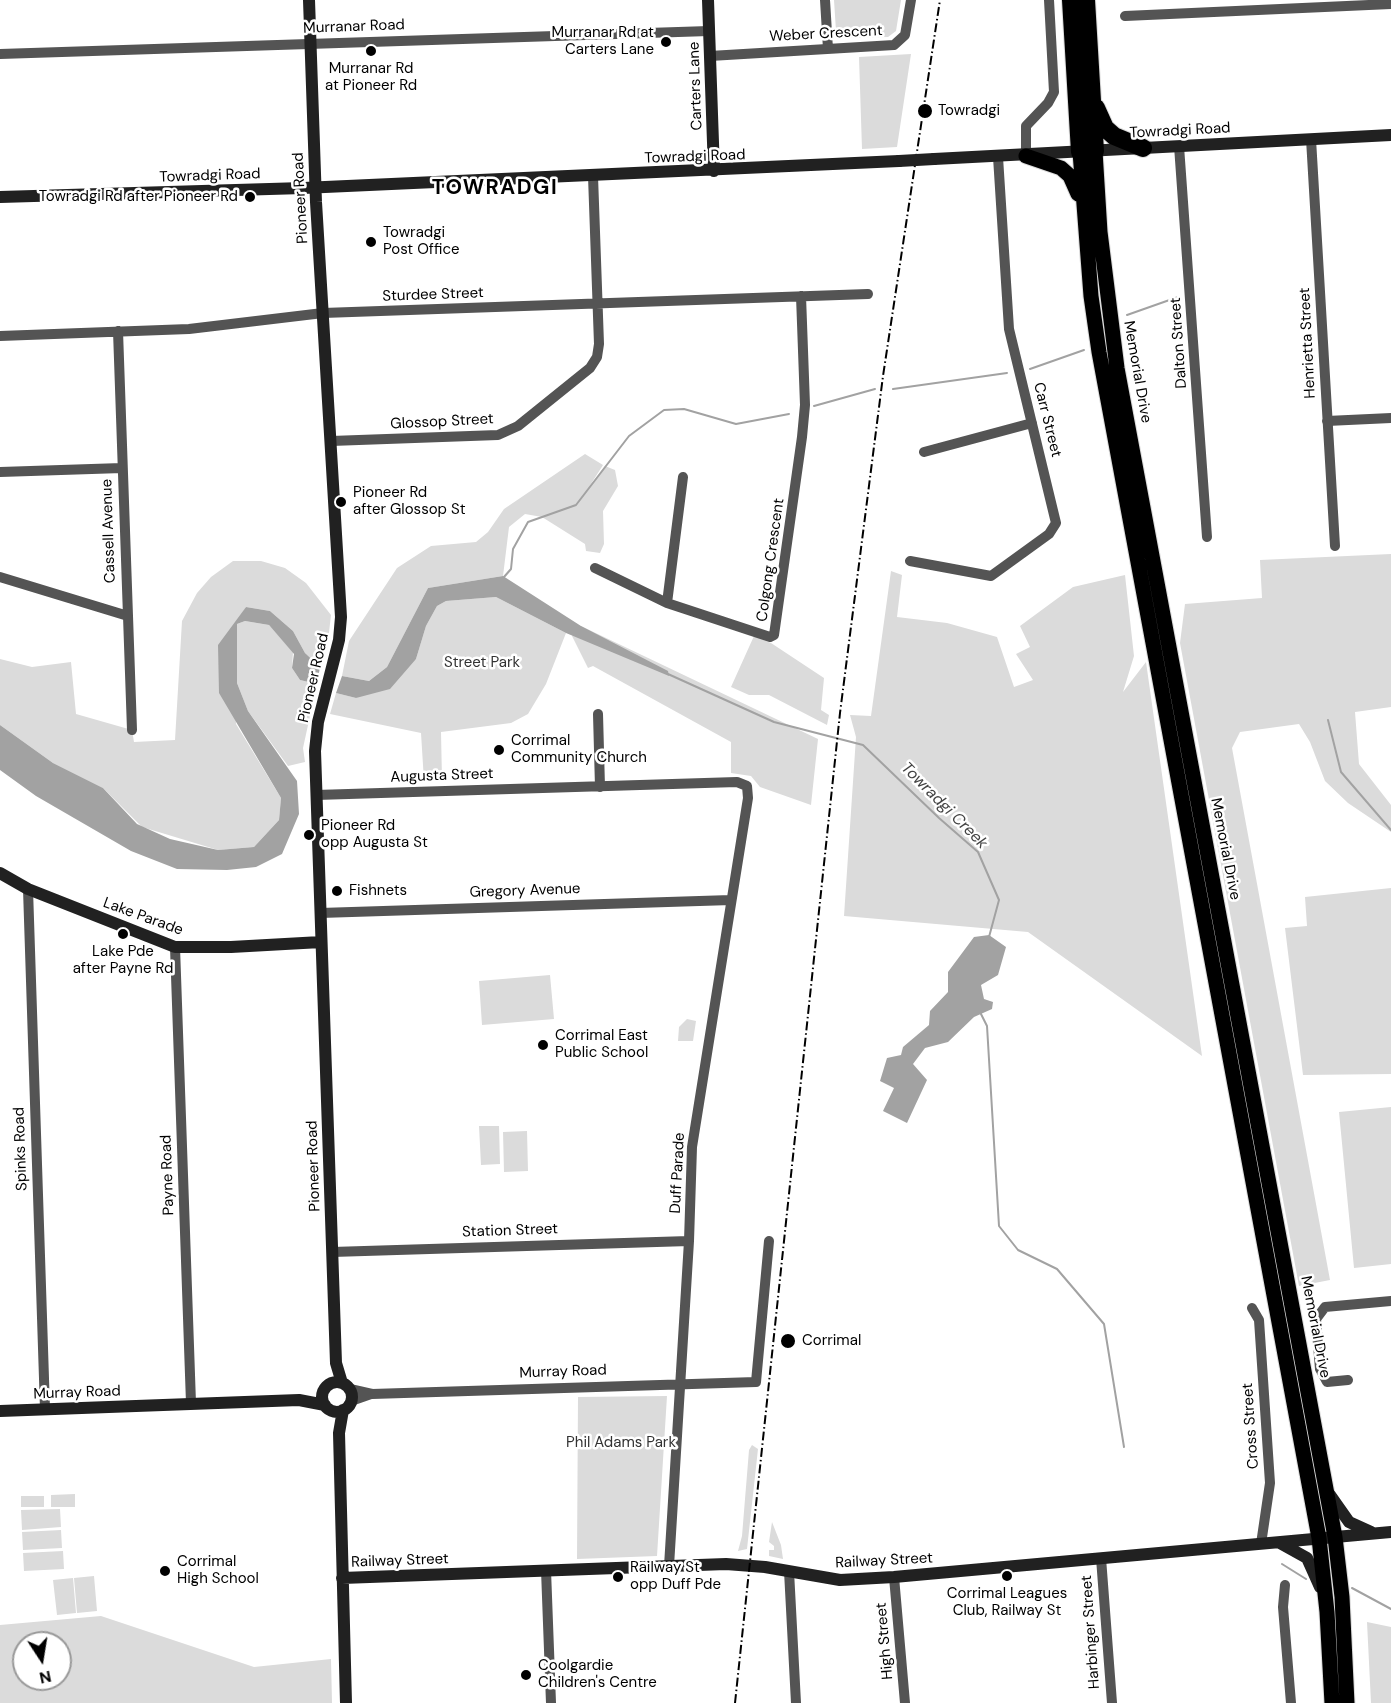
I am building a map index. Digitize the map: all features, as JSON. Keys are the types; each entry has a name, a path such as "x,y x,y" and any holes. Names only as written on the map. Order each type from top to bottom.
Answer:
{"highway":[{"name":"Memorial Drive","path":"1071,0 1087,151"},
{"name":"Memorial Drive","path":"1086,0 1091,82 1087,151"},
{"path":"1091,82 1098,113 1105,128 1119,140 1143,148"}],"main road":[{"name":"Pioneer Road","path":"309,0 315,187 340,617 333,662 315,741 346,1703"},
{"name":"Carters Lane","path":"708,0 714,171"},
{"name":"Towradgi Road","path":"0,197 714,171 934,159 998,158 1391,135"},
{"name":"Memorial Drive","path":"1087,151 1085,223 1094,317 1107,399 1319,1538 1327,1612 1332,1703"},
{"name":"Memorial Drive","path":"1087,151 1117,368 1335,1537 1342,1598 1347,1703"},
{"path":"1026,156 1061,168 1070,176 1076,187 1085,223"},
{"name":"Lake Parade","path":"0,873 28,889 176,947 231,947 321,942"},
{"name":"Murray Road","path":"0,1411 337,1397"},
{"path":"1326,1486 1335,1506 1349,1522 1361,1529 1385,1533"},
{"name":"Railway Street","path":"342,1578 735,1564 840,1580 1385,1533"},
{"path":"1278,1542 1307,1558 1317,1576 1327,1612"}],"street":[{"path":"825,0 828,50"},
{"name":"Weber Crescent","path":"710,56 888,46 898,43 906,30 911,0"},
{"path":"1026,156 1026,126 1048,103 1054,92 1049,0"},
{"path":"1125,16 1305,4 1391,4"},
{"name":"Murranar Road","path":"0,54 709,31"},
{"name":"Henrietta Street","path":"1311,139 1335,546"},
{"name":"Dalton Street","path":"1179,146 1207,537"},
{"name":"Carr Street","path":"910,561 991,576 1053,531 1056,515 1009,328 998,158"},
{"name":"Glossop Street","path":"331,441 490,436 512,430 594,363 599,344 593,176"},
{"name":"Sturdee Street","path":"0,336 189,329 323,313 868,294"},
{"name":"Colgong Crescent","path":"595,568 667,603 770,637 774,635 803,427 801,296"},
{"name":"Cassell Avenue","path":"118,331 132,730"},
{"path":"1327,421 1391,418"},
{"path":"924,452 1032,423"},
{"path":"0,472 122,468"},
{"path":"667,603 683,477"},
{"path":"0,577 128,616"},
{"path":"598,714 600,787"},
{"name":"Augusta Street","path":"316,795 736,782 747,786"},
{"name":"Duff Parade","path":"669,1566 689,1241 692,1146 748,798 747,786"},
{"name":"Spinks Road","path":"28,889 45,1409"},
{"name":"Gregory Avenue","path":"320,913 731,900"},
{"name":"Payne Road","path":"176,947 191,1403"},
{"name":"Station Street","path":"332,1252 689,1241"},
{"name":"Murray Road","path":"337,1397 756,1382 769,1241"},
{"path":"1348,1380 1328,1382 1320,1369 1316,1319 1325,1307 1391,1301"},
{"name":"Cross Street","path":"1252,1308 1259,1320 1270,1484 1261,1544"},
{"name":"Harbinger Street","path":"1101,1558 1112,1703"},
{"path":"546,1570 551,1703"},
{"path":"789,1571 796,1703"},
{"name":"High Street","path":"894,1577 905,1703"},
{"path":"1285,1585 1282,1607 1291,1703"}],"green space":[{"path":"834,0 901,0 896,31 888,37 841,38 836,31"},
{"path":"911,54 897,147 862,149 859,57"},
{"path":"585,454 603,465 589,487 605,466 615,470 618,486 603,511 604,544 600,553 586,551 585,544 542,517 525,514 509,527 503,576 428,588 387,667 369,681 342,676 349,641 397,568 431,546 476,542 488,532 504,509"},
{"path":"1391,554 1391,707 1355,712 1359,764 1391,805 1391,832 1348,803 1325,781 1310,742 1299,724 1240,732 1232,748 1330,1280 1299,1286 1180,643 1185,604 1262,598 1260,560"},
{"path":"233,561 261,561 285,568 306,583 331,615 327,650 322,657 320,667 305,653 293,631 270,611 246,607 235,625 236,724 281,798 279,820 254,847 218,850 142,827 103,788 53,763 0,725 0,659 32,667 71,662 76,714 132,730 134,742 175,740 182,621 197,593 211,577"},
{"path":"891,571 902,575 897,617 947,623 997,637 1014,687 1033,680 1016,654 1030,647 1020,626 1073,587 1125,575 1134,656 1123,692 1146,662 1202,1056 1028,932 844,916 856,737 850,715 871,716"},
{"name":"Street Park","path":"496,597 566,633 546,684 528,714 511,723 441,732 442,780 424,781 421,733 330,714 336,693 356,698 416,659 426,626 437,606 446,601"},
{"path":"245,621 269,625 293,652 292,668 300,680 317,684 303,748 305,762 288,766 248,711 237,683 237,624"},
{"path":"581,626 818,739 811,805 760,787 751,776 731,773 731,742 593,666 588,668 572,636"},
{"path":"754,636 771,643 824,678 821,710 829,715 827,725 769,695 749,695 731,687"},
{"path":"1391,888 1391,1074 1303,1075 1285,928 1307,926 1305,897"},
{"path":"550,975 554,1019 482,1025 479,981"},
{"path":"687,1019 696,1021 693,1041 678,1041 679,1027"},
{"path":"1391,1107 1391,1264 1354,1268 1339,1112"},
{"path":"479,1126 499,1126 500,1164 481,1165"},
{"path":"527,1131 528,1171 504,1172 503,1132"},
{"name":"Phil Adams Park","path":"667,1396 657,1556 577,1559 578,1397"},
{"path":"752,1445 758,1449 747,1549 738,1551 742,1536 749,1450"},
{"path":"75,1494 75,1507 51,1507 51,1495"},
{"path":"21,1496 44,1496 44,1507 21,1507"},
{"path":"60,1509 61,1527 22,1530 21,1510"},
{"path":"772,1522 781,1545 783,1559 769,1556 769,1550 774,1550 774,1546 769,1542"},
{"path":"61,1530 62,1548 23,1550 22,1532"},
{"path":"63,1551 64,1569 24,1571 23,1553"},
{"path":"94,1576 97,1611 77,1613 74,1578"},
{"path":"73,1578 76,1613 57,1615 53,1580"},
{"path":"101,1616 254,1667 331,1659 332,1703 0,1703 0,1625"},
{"path":"1367,1622 1391,1627 1391,1703 1371,1703"}],"shaded area":[{"path":"503,576 581,626 668,671 669,676 566,633 496,597 446,601 437,606 426,626 416,659 390,689 356,698 336,693 342,676 369,681 387,667 428,588"},
{"path":"246,607 270,611 293,631 305,653 320,667 317,684 300,680 292,668 294,654 269,625 245,621 237,624 237,683 248,711 297,781 299,814 282,854 256,867 227,870 177,869 131,851 36,796 0,770 0,725 53,763 103,788 137,824 170,839 218,850 254,847 279,820 281,798 219,693 218,645"},
{"path":"989,935 1006,947 998,975 981,985 984,999 993,1002 992,1009 974,1017 948,1042 925,1048 913,1064 927,1080 907,1123 883,1111 894,1088 880,1081 887,1058 901,1055 903,1047 929,1025 930,1011 948,992 948,972 974,937"}],"waterway":[{"path":"1127,315 1178,297"},
{"path":"1030,369 1084,350"},
{"path":"893,389 1007,373"},
{"path":"814,406 875,389"},
{"path":"504,577 511,569 513,549 528,522 576,505 629,436 664,410 684,409 736,424 789,414"},
{"name":"Towradgi Creek","path":"668,674 774,722 863,745 978,852 999,900 989,937"},
{"path":"1328,720 1341,772 1391,830"},
{"name":"Towradgi Creek","path":"980,1012 987,1026 999,1226 1018,1250 1057,1269 1104,1324 1124,1447"},
{"path":"1282,1564 1306,1579"},
{"path":"1352,1588 1391,1609"}],"railway":[{"path":"735,1703 840,713 883,376 940,0"}],"place":[{"name":"Murranar Rd at Carters Lane","path":"666,42"},
{"name":"Murranar Rd at Pioneer Rd","path":"371,51"},
{"name":"Towradgi","path":"925,111"},
{"name":"Towradgi Rd after Pioneer Rd","path":"250,197"},
{"name":"Towradgi Post Office","path":"371,242"},
{"name":"Pioneer Rd after Glossop St","path":"341,502"},
{"name":"Corrimal Community Church","path":"499,750"},
{"name":"Pioneer Rd opp Augusta St","path":"309,835"},
{"name":"Fishnets","path":"337,891"},
{"name":"Lake Pde after Payne Rd","path":"123,934"},
{"name":"Corrimal East Public School","path":"543,1045"},
{"name":"Corrimal","path":"788,1341"},
{"name":"Corrimal High School","path":"165,1571"},
{"name":"Corrimal Leagues Club, Railway St","path":"1007,1576"},
{"name":"Railway St opp Duff Pde","path":"618,1577"},
{"name":"Coolgardie Children's Centre","path":"526,1675"}],"district":[{"name":"TOWRADGI","path":"495,188"}]}
